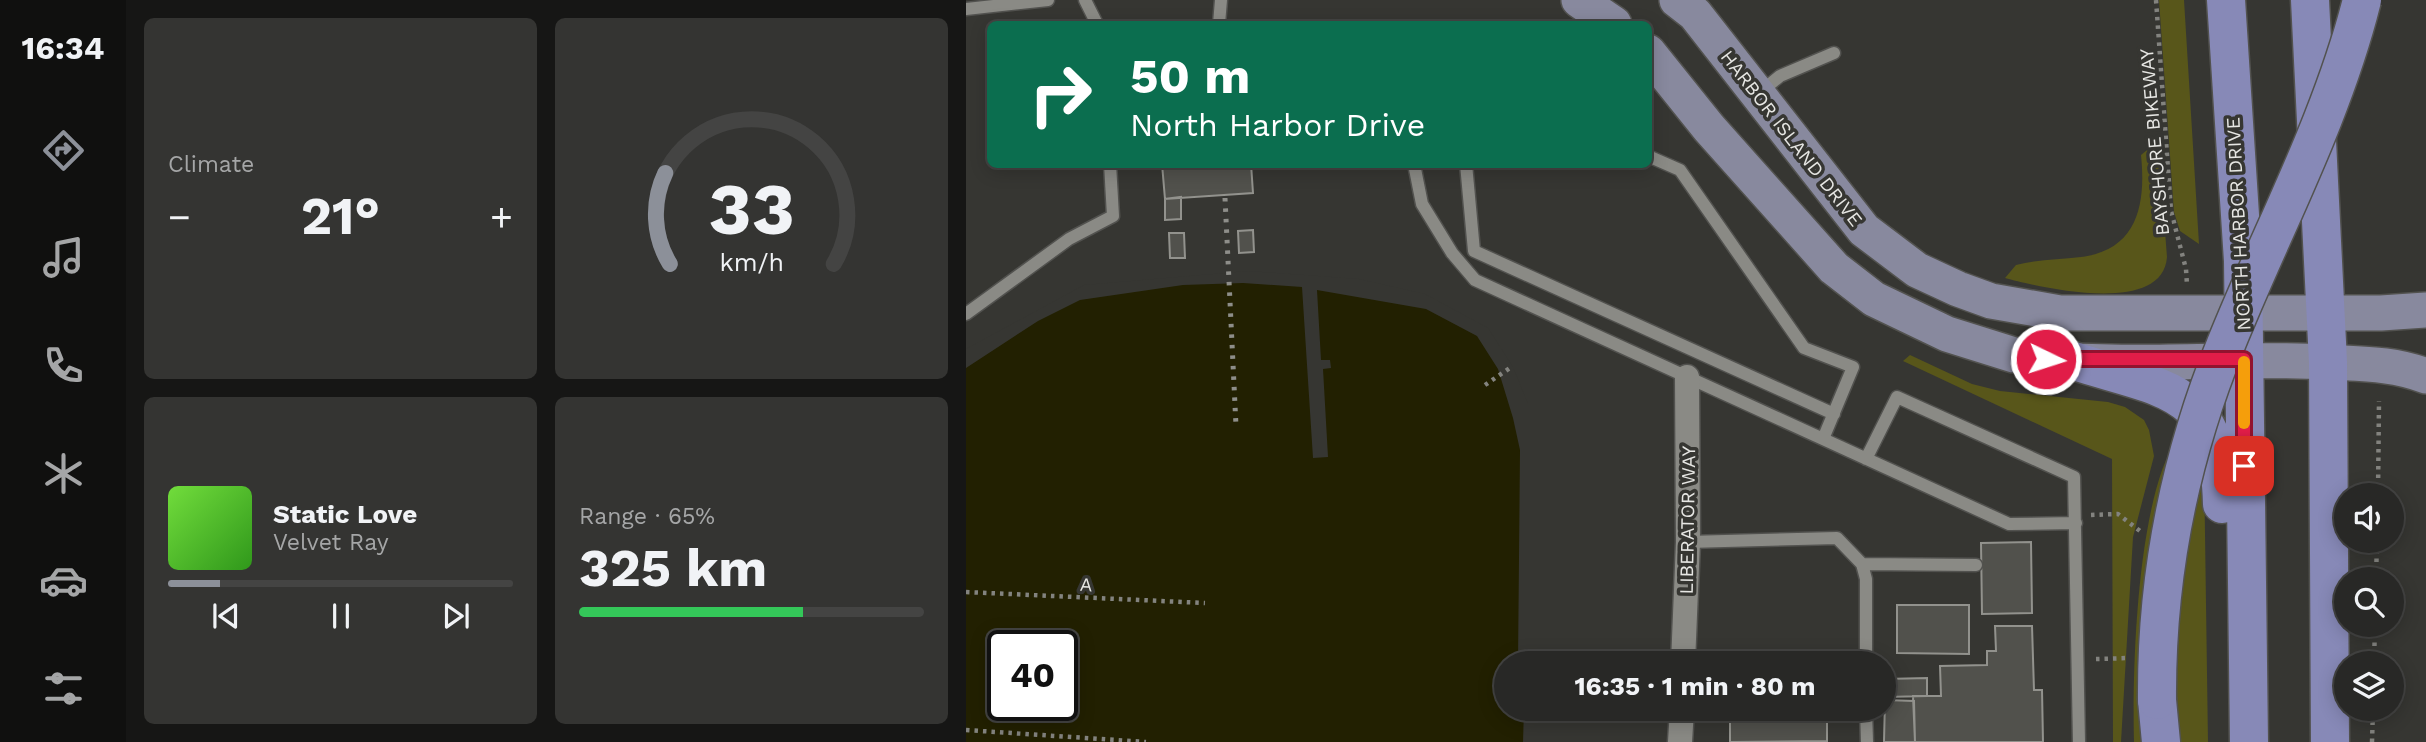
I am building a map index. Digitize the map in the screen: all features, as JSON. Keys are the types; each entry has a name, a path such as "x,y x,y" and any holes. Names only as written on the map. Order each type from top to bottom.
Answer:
{"main road":[{"name":"NORTH HARBOR DRIVE","path":"2226,0 2244,311 2249,742"},
{"path":"2310,0 2327,311 2330,742"},
{"path":"2161,742 2157,700 2157,639 2162,579 2171,525 2186,465 2225,346 2340,79 2362,0"},
{"path":"2074,361 2164,389 2181,397 2204,419 2211,435 2222,488 2227,665 2234,742"}],"street":[{"path":"1579,0 1610,21"},
{"name":"HARBOR ISLAND DRIVE","path":"1677,0 1695,14 1864,230 1917,270 1958,289 1991,301 2060,313 2381,313 2426,310"},
{"path":"1652,57 1709,128 1834,268 1874,299 1947,334 2014,355 2074,361 2244,359 2380,364 2405,368 2426,376"},
{"name":"LIBERATOR WAY","path":"1684,651 1688,542 1687,377"},
{"path":"1680,742 1681,721"}],"lane":[{"path":"966,9 1048,0"},
{"path":"1084,0 1095,21"},
{"path":"1219,21 1221,0"},
{"path":"1757,94 1780,75 1834,53"},
{"path":"1652,158 1680,170 1804,348 1853,367 1828,411 1823,439"},
{"path":"966,314 1069,239 1113,216 1110,168"},
{"path":"1416,168 1422,204 1452,253 1475,280 2009,524 2076,523"},
{"path":"1466,168 1474,251 1828,411"},
{"path":"1866,459 1897,397 2074,477 2079,742"},
{"path":"1688,542 1837,538 1862,564 1866,579 1866,651"},
{"path":"1862,564 1976,565"},
{"path":"1866,721 1867,742"}],"path":[{"name":"BAYSHORE BIKEWAY","path":"2156,0 2171,211 2187,280"},
{"path":"1485,385 1510,368"},
{"path":"2378,483 2379,401"},
{"path":"2112,514 2118,514 2140,532"},
{"name":"A","path":"966,592 1205,603"},
{"path":"2113,659 2130,658"},
{"path":"2372,742 2373,721"},
{"path":"966,730 1146,742"}],"shaded area":[{"path":"2159,0 2184,0 2199,244 2180,231 2174,212"},
{"path":"2158,141 2167,257 2160,275 2145,287 2124,292 2098,293 2045,287 2005,278 2016,265 2081,257 2100,253 2115,245 2126,235 2139,207 2142,191 2141,155"},
{"path":"1248,275 1359,283 1485,330 1525,405 1524,651 1494,651 1494,721 1524,721 1523,742 966,742 966,354 1085,288"},
{"path":"1910,355 1972,384 2000,391 2108,402 2125,407 2144,420 2149,430 2154,456 2133,537 2121,742 2113,742 2112,459 1903,361"},
{"path":"2178,437 2204,464 2208,742 2134,742 2136,629 2146,540 2164,464"}],"pier":[{"path":"1248,271 1359,279 1425,294 1488,328 1513,367 1528,404 1528,651 1518,651 1520,450 1498,369 1477,336 1426,309 1317,290 1321,360 1330,360 1331,368 1323,369 1328,457 1313,458 1302,287 1243,283 1183,285 1080,300 1038,321 966,368 966,349 1084,285"}],"building":[{"path":"1162,168 1251,168 1253,193 1165,199"},
{"path":"1181,197 1181,219 1165,220 1165,199"},
{"path":"1253,230 1254,252 1239,253 1238,231"},
{"path":"1169,233 1184,233 1185,258 1170,258"},
{"path":"2031,542 2032,613 1982,614 1981,543"},
{"path":"1897,605 1969,605 1969,654 1897,653"},
{"path":"1995,626 2032,626 2034,690 2042,690 2043,742 1915,742 1913,696 1941,696 1940,666 1987,665 1987,651 1996,651"},
{"path":"1927,678 1927,696 1896,697 1896,679"},
{"path":"1896,700 1914,701 1915,742 1884,742 1884,721 1896,721"},
{"path":"1730,721 1827,721 1827,741 1730,742"}],"railway":[{"path":"1225,198 1236,426"}],"slow traffic":[{"path":"2244,362 2244,423"}],"route":[{"path":"2046,359 2244,359 2244,466"}]}
